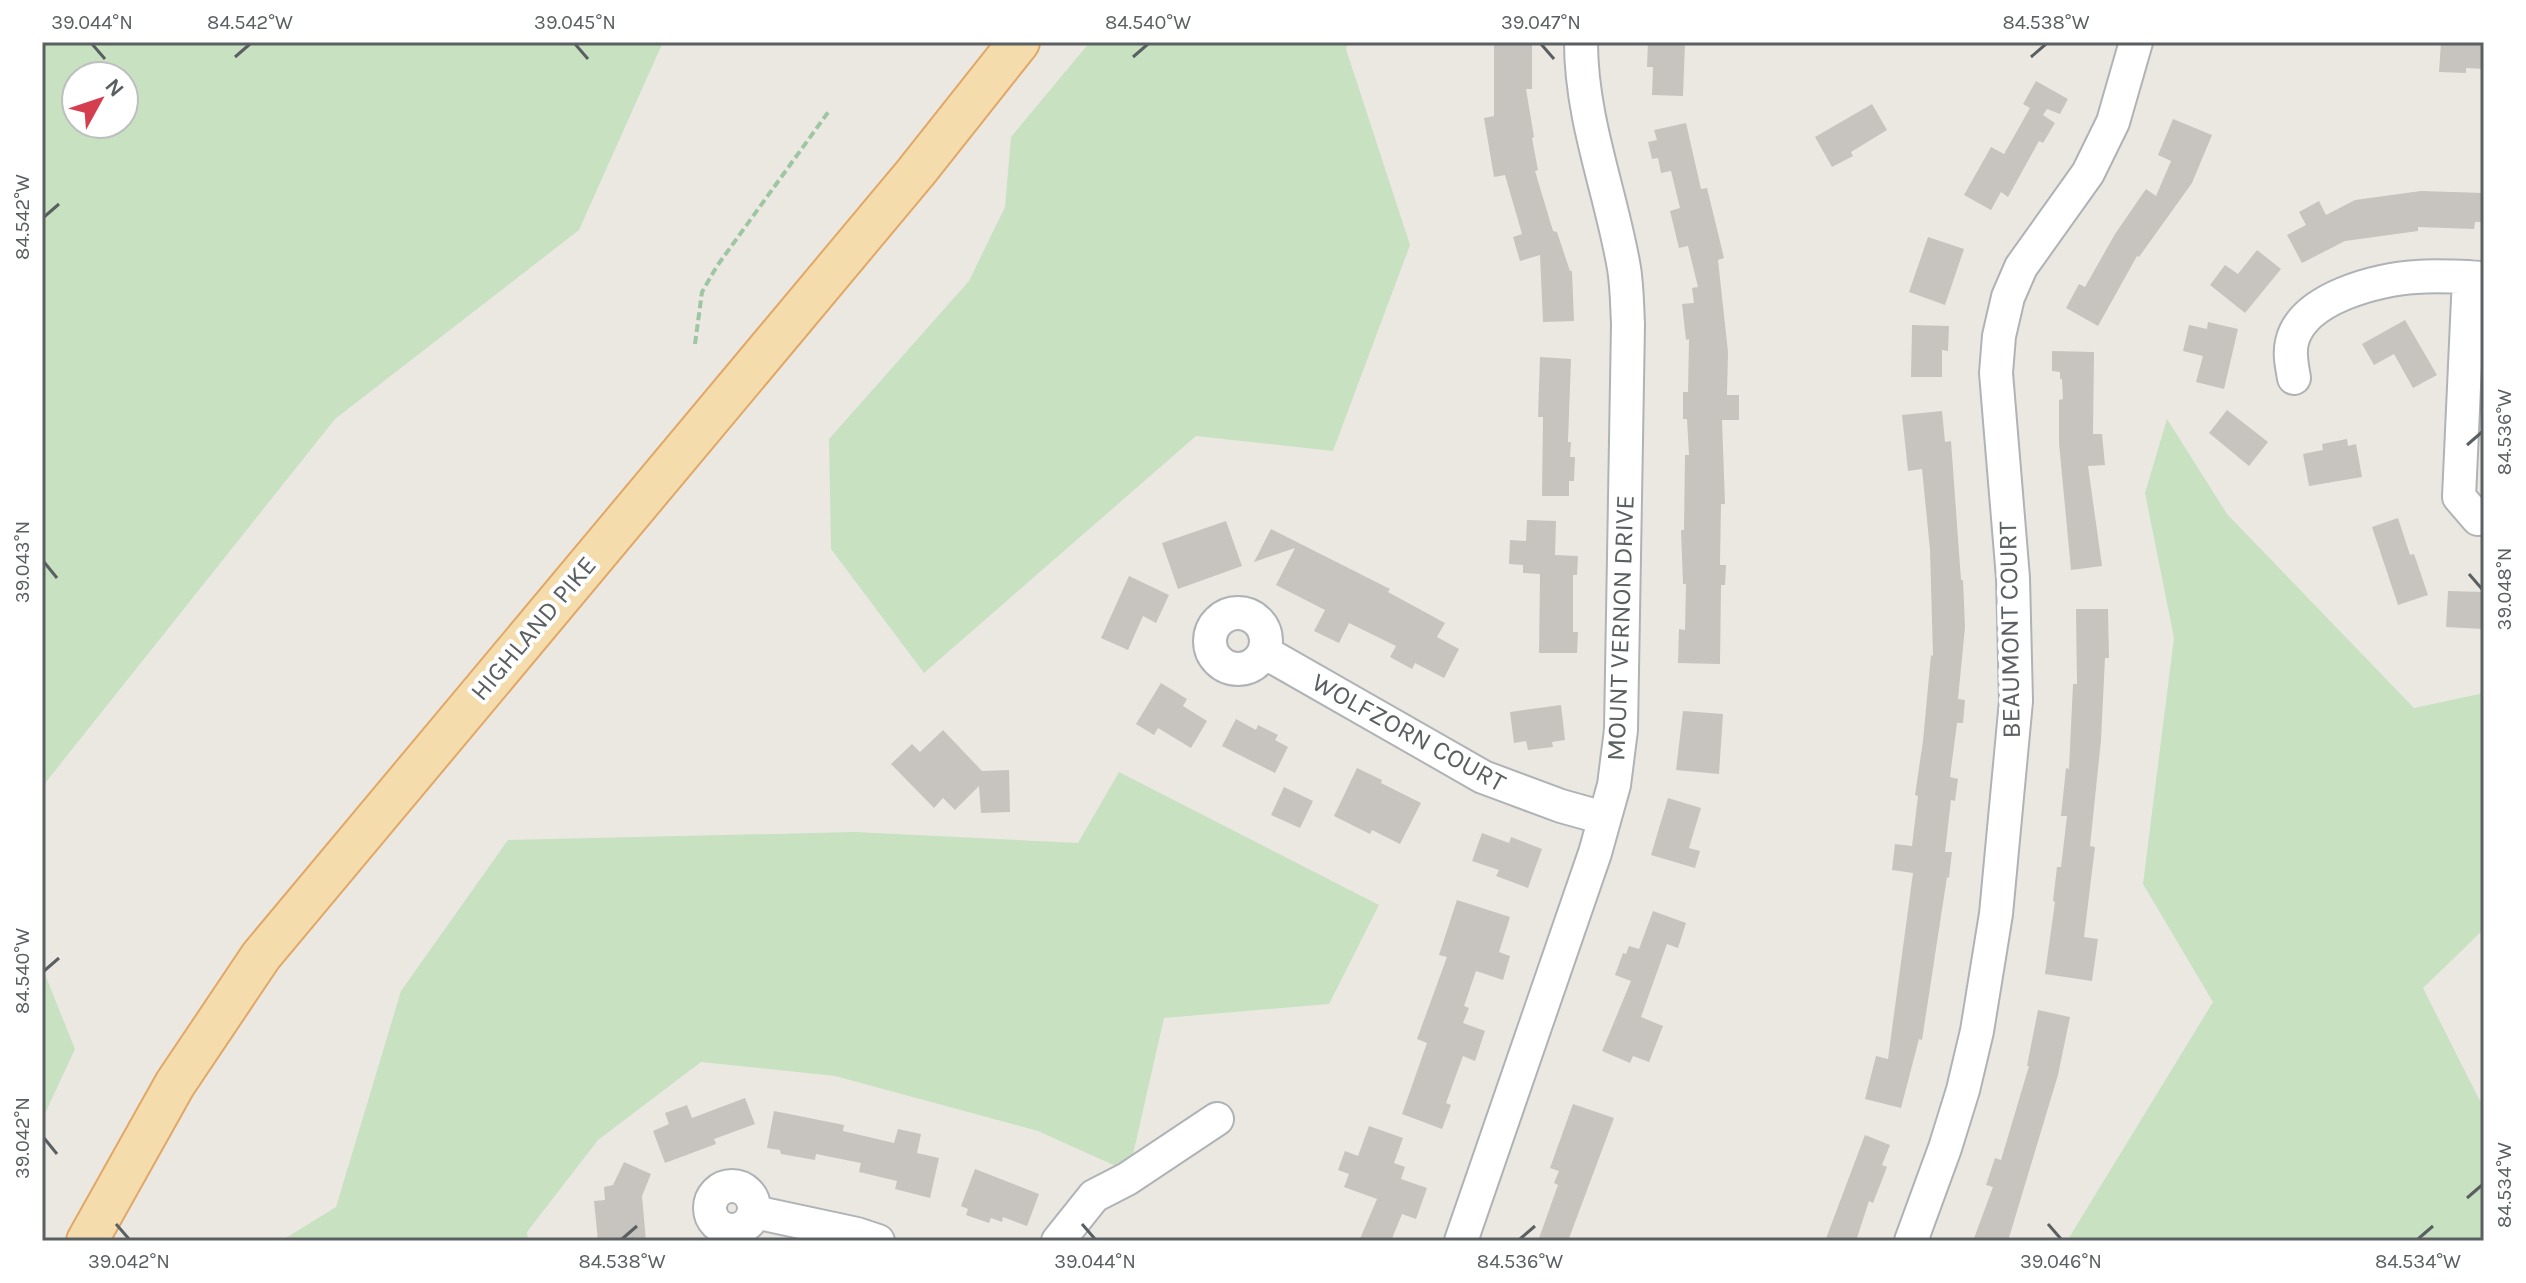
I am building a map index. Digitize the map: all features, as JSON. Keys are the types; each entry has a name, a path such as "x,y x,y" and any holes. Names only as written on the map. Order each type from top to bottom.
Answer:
{"main road":[{"name":"HIGHLAND PIKE","path":"87,1241 175,1084 261,956 916,172 1019,42"}],"street":[{"name":"MOUNT VERNON DRIVE","path":"1461,1241 1595,853 1614,785 1621,730 1628,324 1624,269 1589,124 1581,70 1581,42"},
{"name":"BEAUMONT COURT","path":"1911,1241 1963,1090 1988,970 1999,884 2016,701 2013,578 1996,373 1999,336 2008,297 2021,267 2088,173 2113,122 2136,42"},
{"path":"2294,378 2291,362 2295,332 2306,317 2325,302 2353,290 2394,279 2418,276 2476,278 2459,497 2478,519"},
{"name":"WOLFZORN COURT","path":"1264,652 1483,777 1561,806 1604,818"},
{"path":"1058,1241 1094,1196 1127,1179 1217,1119"},
{"path":"754,1212 878,1241"}],"path":[{"path":"695,344 702,292 717,266 829,111"}],"green space":[{"path":"42,42 663,42 579,230 335,419 42,787"},
{"path":"1090,42 1348,42 1346,49 1410,245 1333,451 1196,436 924,673 831,549 829,439 969,281 1005,207 1011,137"},
{"path":"2167,419 2227,514 2414,708 2484,693 2484,929 2423,988 2484,1109 2484,1241 2067,1241 2213,1002 2143,884 2174,638 2145,493"},
{"path":"1119,772 1379,905 1329,1004 1164,1018 1129,1172 1038,1131 835,1076 701,1062 598,1140 527,1232 528,1241 281,1241 336,1207 401,991 508,840 855,832 1078,843"},
{"path":"42,967 75,1049 42,1120"}],"building":[{"path":"1494,42 1532,42 1532,89 1526,89 1538,170 1535,171 1553,231 1557,232 1572,271 1574,321 1543,322 1540,255 1520,261 1513,237 1522,234 1505,175 1494,177 1484,118 1494,116"},
{"path":"1648,42 1685,42 1683,96 1652,95 1653,67 1647,67"},
{"path":"2441,42 2484,42 2484,69 2466,68 2466,73 2439,72"},
{"path":"2036,81 2068,99 2060,114 2047,109 2043,115 2055,123 2043,143 2039,141 2008,197 2001,192 1991,210 1964,195 1991,147 2004,154 2030,108 2023,104"},
{"path":"1872,104 1887,130 1851,152 1853,156 1832,167 1815,137"},
{"path":"2173,119 2212,135 2192,183 2137,256 2098,326 2066,308 2079,284 2085,287 2115,234 2146,189 2156,196 2171,161 2158,155"},
{"path":"1686,123 1701,189 1707,188 1724,258 1718,260 1728,352 1727,395 1739,395 1739,420 1722,420 1725,504 1721,504 1720,565 1726,565 1725,585 1721,585 1720,664 1678,663 1679,629 1685,630 1686,584 1683,584 1681,530 1684,530 1685,455 1689,455 1687,419 1683,419 1683,392 1688,392 1689,339 1686,340 1682,304 1694,303 1692,288 1698,287 1688,246 1679,248 1670,211 1680,208 1671,171 1661,173 1658,158 1652,159 1648,142 1657,140 1654,130"},
{"path":"2421,191 2484,193 2484,222 2475,222 2474,229 2418,227 2418,231 2345,241 2302,263 2287,235 2306,225 2299,212 2319,201 2326,215 2355,200"},
{"path":"1928,237 1964,249 1945,305 1909,292"},
{"path":"2257,250 2281,269 2245,313 2210,285 2225,265 2238,274"},
{"path":"2405,320 2437,375 2413,388 2394,354 2374,365 2362,344"},
{"path":"2208,322 2238,329 2224,389 2196,382 2203,356 2183,351 2189,325 2207,329"},
{"path":"1912,325 1949,326 1948,351 1942,350 1942,377 1911,377"},
{"path":"2052,351 2094,352 2093,434 2102,434 2105,465 2088,466 2102,566 2071,570 2059,443 2062,379 2060,372 2052,371"},
{"path":"1540,357 1571,359 1568,442 1571,442 1570,457 1575,457 1574,481 1569,481 1569,496 1542,496 1543,417 1538,417"},
{"path":"2227,410 2268,442 2249,466 2209,433"},
{"path":"1942,411 1945,442 1951,441 1963,580 1965,627 1958,699 1965,700 1963,723 1957,723 1950,777 1958,779 1955,801 1951,800 1945,852 1952,852 1949,878 1922,1040 1919,1039 1901,1108 1865,1099 1876,1056 1888,1059 1913,873 1892,870 1895,844 1912,846 1918,796 1915,795 1933,656 1930,550 1922,469 1908,471 1902,415"},
{"path":"2347,439 2348,446 2356,444 2362,477 2309,486 2303,454 2323,450 2322,444"},
{"path":"2398,518 2428,595 2398,605 2372,527"},
{"path":"1527,520 1556,521 1555,555 1578,556 1577,575 1573,575 1573,632 1578,632 1577,653 1539,653 1540,574 1523,573 1523,565 1509,564 1510,540 1526,541"},
{"path":"1226,521 1242,566 1178,589 1162,543"},
{"path":"1271,529 1390,589 1388,592 1445,623 1437,637 1459,649 1444,678 1415,663 1412,669 1390,657 1396,646 1349,623 1339,643 1314,631 1325,610 1276,585 1295,548 1254,562"},
{"path":"1129,576 1169,595 1156,623 1143,616 1128,650 1101,638"},
{"path":"2448,591 2484,592 2484,629 2446,627"},
{"path":"2076,609 2108,609 2109,658 2105,658 2101,740 2090,846 2095,847 2084,937 2098,939 2092,981 2045,974 2057,867 2061,867 2067,816 2061,816 2066,768 2069,769 2073,684 2077,684"},
{"path":"1161,683 1187,699 1183,706 1207,721 1191,748 1158,728 1154,735 1136,724"},
{"path":"1561,705 1565,740 1552,742 1553,747 1528,750 1526,741 1514,743 1510,712"},
{"path":"1683,711 1723,714 1719,774 1676,770"},
{"path":"1236,719 1256,730 1258,725 1278,735 1275,740 1288,747 1275,773 1222,746"},
{"path":"943,730 982,771 1009,770 1010,812 981,813 979,786 955,810 943,798 934,808 891,764 912,744 920,752"},
{"path":"1357,768 1421,803 1400,844 1372,830 1370,834 1334,816"},
{"path":"1284,787 1313,801 1300,828 1271,815"},
{"path":"1668,798 1701,808 1689,848 1700,851 1695,868 1651,855"},
{"path":"1482,833 1509,843 1511,837 1542,849 1528,888 1496,876 1499,870 1472,861"},
{"path":"1457,900 1510,917 1499,952 1510,956 1503,980 1476,971 1464,1006 1469,1008 1463,1023 1485,1031 1475,1061 1463,1056 1446,1103 1451,1105 1442,1129 1402,1114 1427,1043 1417,1039 1447,957 1439,955"},
{"path":"1653,911 1686,923 1678,948 1667,944 1641,1017 1663,1026 1649,1062 1633,1056 1630,1063 1602,1051 1631,981 1615,975 1623,953 1626,954 1629,946 1639,949"},
{"path":"2038,1010 2070,1017 2058,1075 2008,1241 1973,1241 1993,1187 1986,1185 1995,1158 2001,1160 2029,1066"},
{"path":"745,1098 755,1124 714,1139 716,1144 665,1163 653,1131 669,1124 665,1113 687,1105 692,1118"},
{"path":"1573,1104 1614,1118 1568,1241 1538,1241 1558,1185 1554,1183 1559,1171 1550,1168"},
{"path":"774,1111 844,1125 843,1131 894,1143 898,1129 921,1134 917,1153 939,1158 930,1198 895,1189 897,1181 859,1172 861,1163 816,1154 815,1160 781,1154 780,1150 767,1148"},
{"path":"1369,1126 1403,1138 1394,1163 1405,1167 1401,1179 1427,1188 1416,1219 1402,1214 1391,1241 1359,1241 1377,1199 1344,1187 1349,1174 1338,1170 1345,1151 1358,1156"},
{"path":"1865,1135 1890,1145 1882,1165 1887,1167 1873,1203 1869,1201 1856,1241 1825,1241"},
{"path":"624,1162 651,1174 642,1196 646,1241 598,1241 594,1201 605,1200 604,1187 613,1185"},
{"path":"975,1169 1039,1194 1027,1226 1003,1217 1002,1222 991,1218 989,1223 966,1215 968,1209 961,1206"}]}
